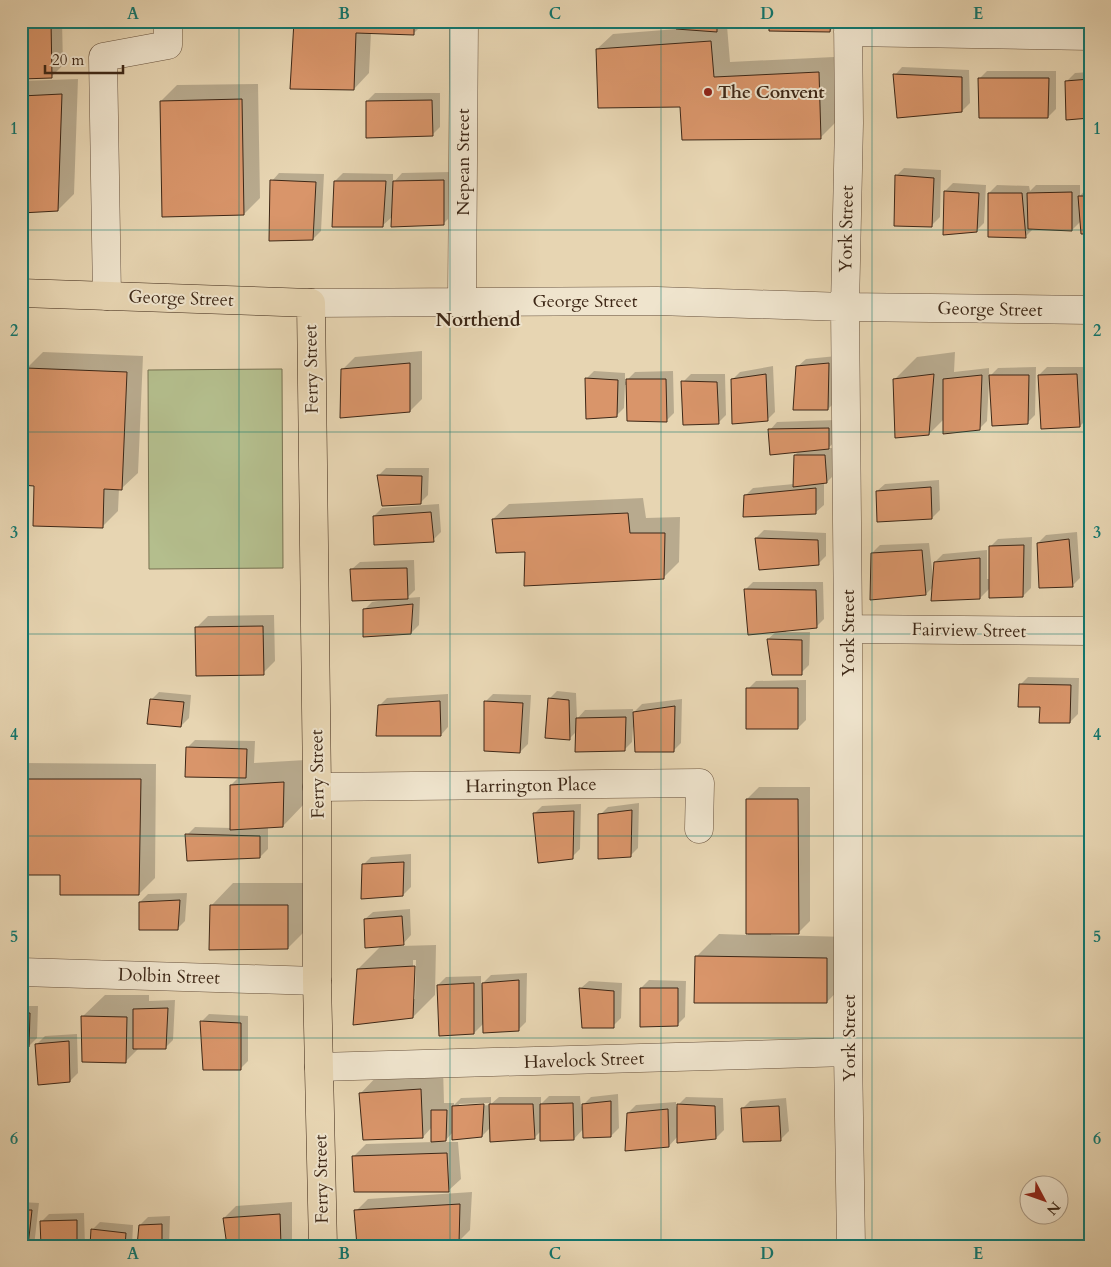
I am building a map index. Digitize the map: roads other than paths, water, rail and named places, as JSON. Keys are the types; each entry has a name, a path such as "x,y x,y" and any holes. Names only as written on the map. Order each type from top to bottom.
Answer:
{"main road":[{"name":"George Street","path":"21,292 310,303"},
{"name":"Ferry Street","path":"310,303 319,1067 323,1246"}],"street":[{"path":"107,296 103,57 168,45 168,21"},
{"name":"Nepean Street","path":"462,302 464,21"},
{"path":"848,26 1090,36"},
{"name":"York Street","path":"848,26 849,123 845,307 848,629 848,1052 851,1246"},
{"name":"George Street","path":"310,303 658,301 845,307 1090,310"},
{"name":"Fairview Street","path":"848,629 1090,631"},
{"name":"Harrington Place","path":"317,787 700,783 699,829"},
{"name":"Dolbin Street","path":"21,972 318,981"},
{"name":"Havelock Street","path":"319,1067 848,1052"}],"place":[{"name":"The Convent","path":"708,92"}],"district":[{"name":"Northend","path":"478,319"}]}
